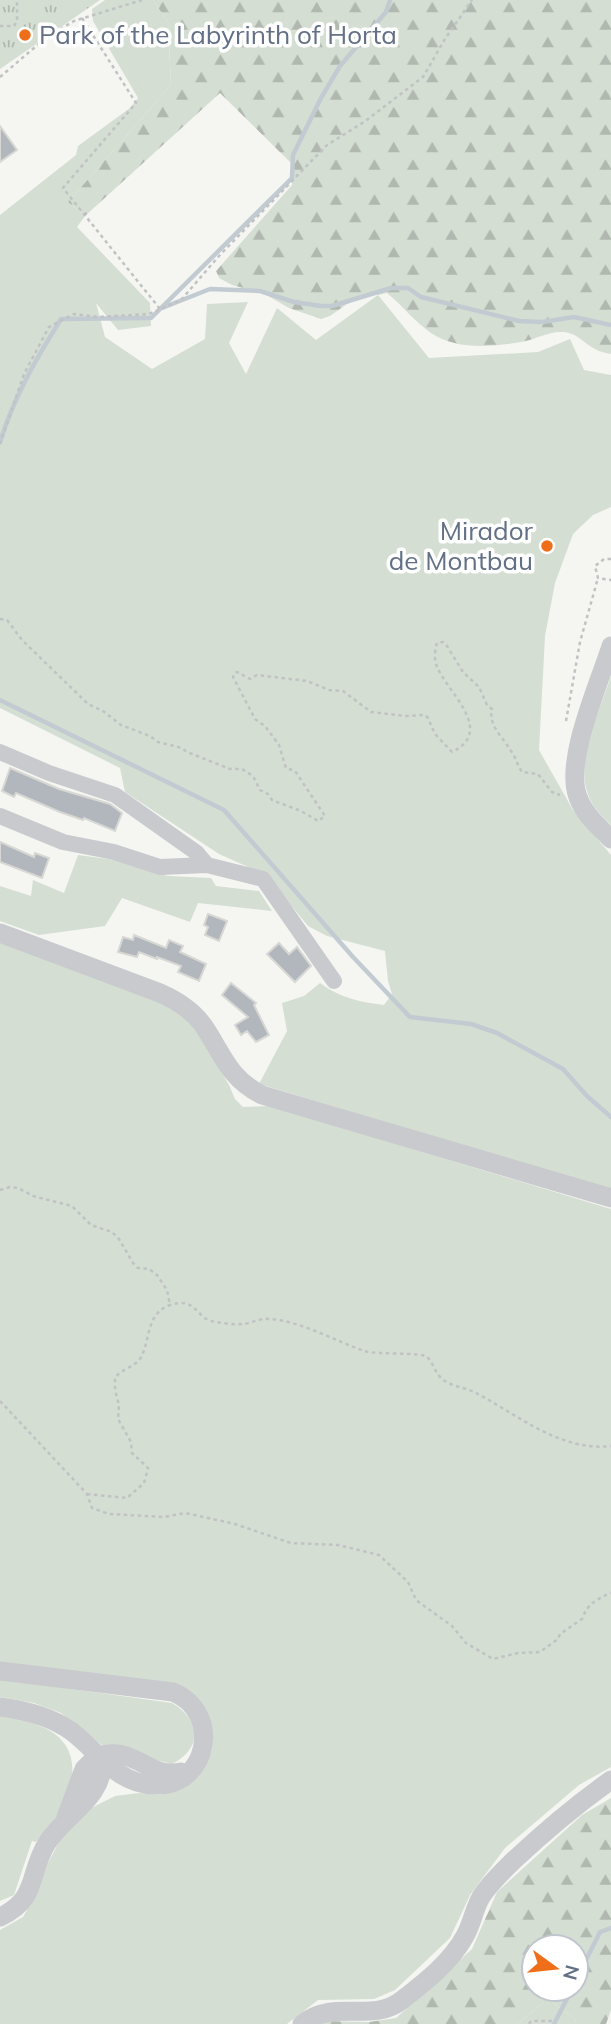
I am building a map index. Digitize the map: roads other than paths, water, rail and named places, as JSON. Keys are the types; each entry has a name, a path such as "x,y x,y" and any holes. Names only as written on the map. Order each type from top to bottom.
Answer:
{"street":[{"path":"611,646 579,746 573,775 581,805 611,839"},
{"path":"0,752 49,774 115,795 197,853 207,864"},
{"path":"0,816 63,842 114,852 160,867 207,864 264,879 334,981"},
{"path":"0,933 160,993 182,1004 202,1024 234,1075 261,1095 611,1198"},
{"path":"0,1671 155,1689 181,1696 194,1708 204,1733 202,1750 191,1769 173,1782 125,1787 91,1798"},
{"path":"0,1707 37,1715 64,1727 124,1777 149,1784"},
{"path":"64,1727 80,1777"},
{"path":"0,1917 17,1908 29,1893 44,1848 70,1810 84,1769 100,1758 122,1755 165,1773 191,1769"},
{"path":"62,1824 91,1798 103,1773 100,1758"},
{"path":"302,2024 322,2012 371,2012 384,2010 398,2003 453,1955 466,1936 481,1897 499,1874 572,1808 611,1780"}],"waterway":[{"path":"0,442 26,379 61,319 151,318 292,178 293,155 321,98 340,66 386,12 390,0"},
{"path":"162,308 210,289 260,291 294,302 332,306 391,288 408,288 421,297 519,321 542,322 574,317 611,325"},
{"path":"0,700 224,810 353,957 410,1017 471,1024 497,1033 563,1069 587,1096 611,1117"},
{"path":"590,1952 600,1932 611,1928"},
{"path":"554,2024 565,2003"}],"place":[{"name":"Park of the Labyrinth of Horta","path":"25,35"},
{"name":"Mirador de Montbau","path":"547,546"}]}
